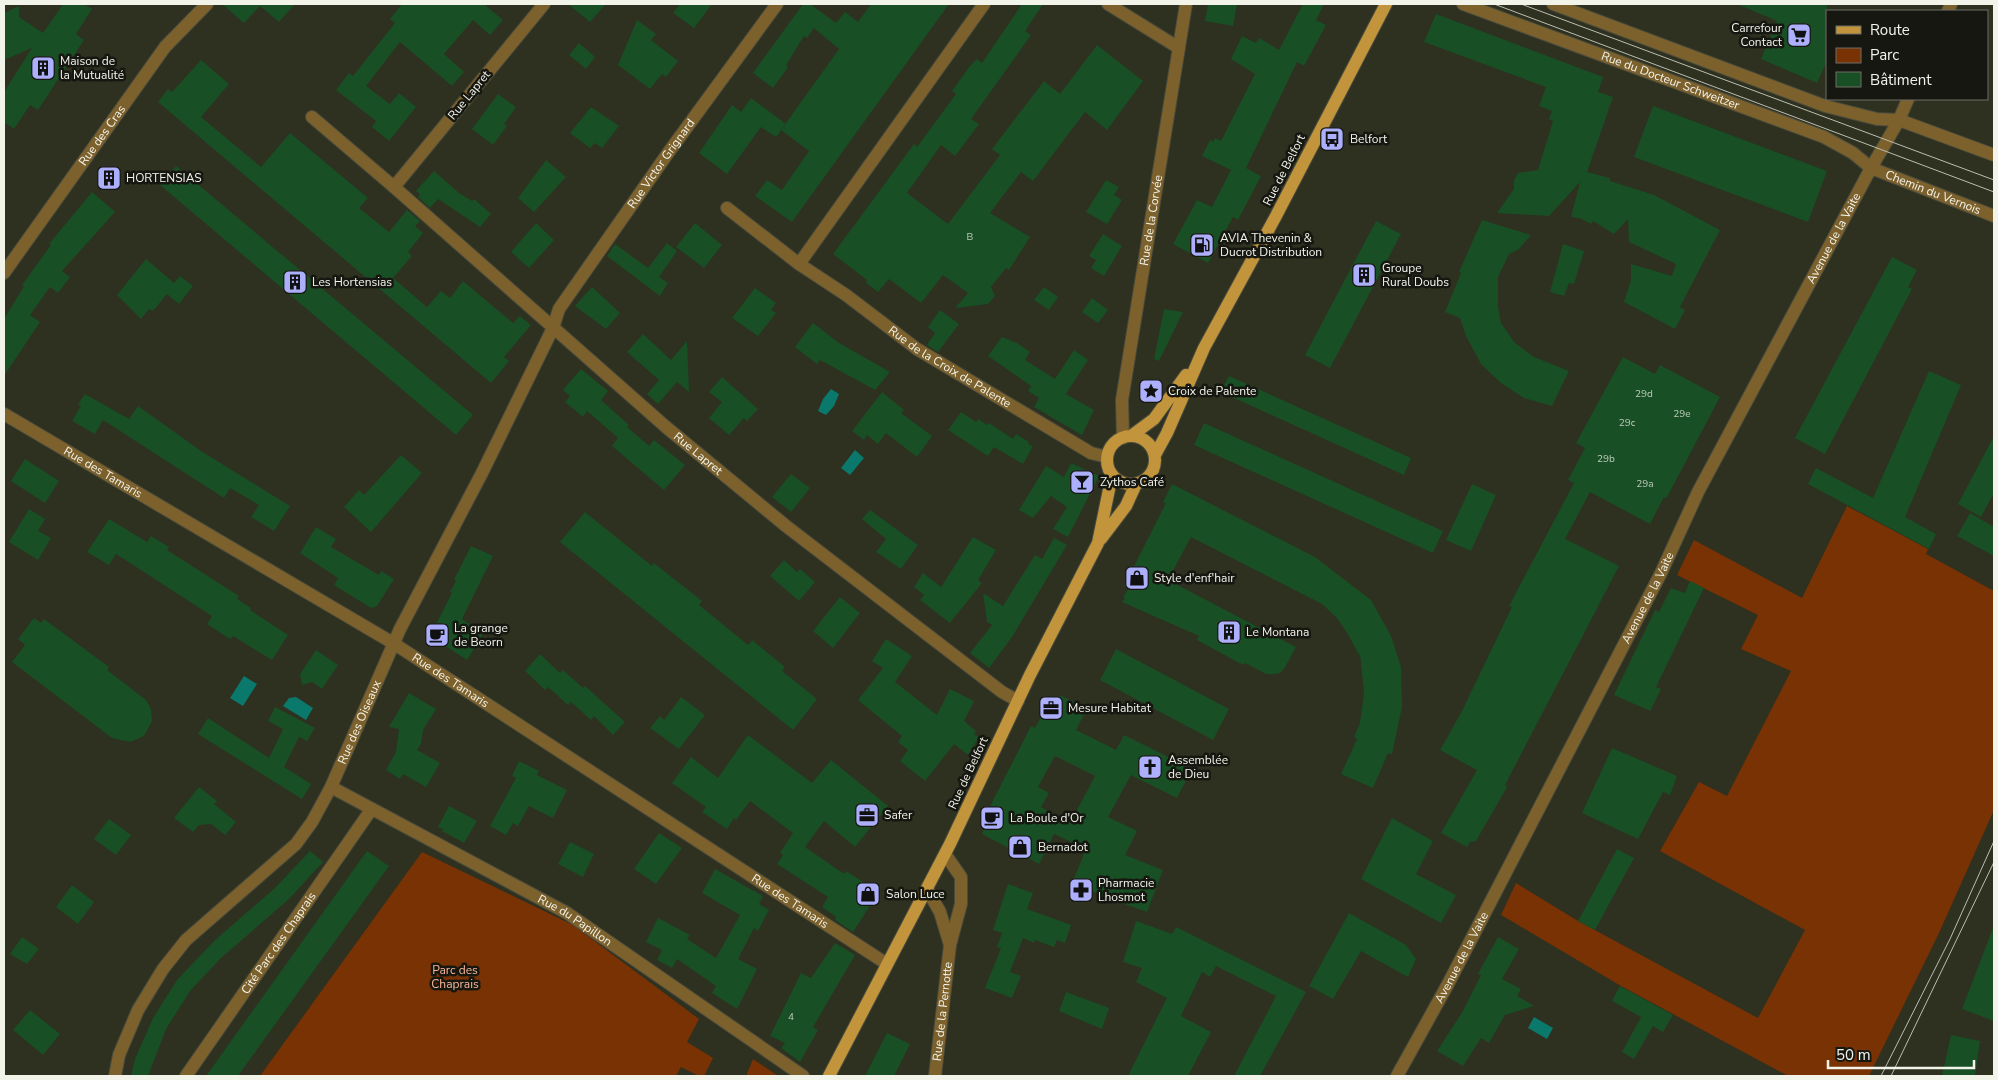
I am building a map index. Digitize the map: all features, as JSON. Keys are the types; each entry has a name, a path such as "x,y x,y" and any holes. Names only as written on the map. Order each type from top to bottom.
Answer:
{"main road":[{"name":"Rue de Belfort","path":"1127,437 1154,419 1166,405 1204,348 1276,216 1386,4"},
{"name":"Rue de Belfort","path":"1155,455 1167,433 1204,348"},
{"path":"1127,437 1147,442 1155,455 1154,471 1143,482 1136,484 1125,484 1112,474 1107,458 1112,446 1127,437"},
{"name":"Rue de Belfort","path":"829,1076 945,854 1018,700 1098,542 1112,474"},
{"path":"1098,542 1126,506 1136,484"}],"street":[{"name":"Rue des Cras","path":"4,273 165,46 207,4"},
{"name":"Rue Lapret","path":"394,187 544,4"},
{"name":"Rue Victor Grignard","path":"553,328 559,309 668,153 777,4"},
{"path":"798,264 984,4"},
{"path":"1108,4 1179,48"},
{"name":"Rue de la Corvée","path":"1127,437 1122,400 1186,4"},
{"name":"Rue du Docteur Schweitzer","path":"1463,4 1824,137 1853,153 1871,168"},
{"path":"1553,4 1825,106 1877,119 1900,120 1994,155"},
{"name":"Avenue de la Vaite","path":"1397,1076 1448,984 1648,599 1698,492 1871,168 1900,120 1908,100"},
{"name":"Rue Lapret","path":"312,117 666,427 786,526 1002,692 1018,700"},
{"name":"Chemin du Vernois","path":"1871,168 1994,216"},
{"name":"Rue de la Croix de Palente","path":"727,208 798,264 846,295 918,349 1091,453 1107,458"},
{"name":"Rue des Oiseaux","path":"115,1076 119,1055 138,1010 163,969 186,940 296,844 312,822 331,787 393,643 482,473 553,328"},
{"name":"Rue des Tamaris","path":"4,414 393,643 887,964"},
{"name":"Rue du Papillon","path":"331,787 566,913 803,1076"},
{"name":"Cité Parc des Chaprais","path":"186,1076 372,810"},
{"name":"Rue de la Pernotte","path":"935,1076 950,945 961,904 962,887 961,877 945,854"},
{"name":"Rue de la Pernotte","path":"927,889 940,912 950,945"}],"green space":[{"path":"1847,506 1928,549 1926,554 1994,591 1994,810 1939,933 1869,1076 1788,1076 1621,986 1501,915 1516,883 1578,921 1758,1018 1805,930 1660,851 1699,782 1727,796 1791,671 1741,649 1758,615 1677,575 1694,540 1802,598"},
{"name":"Parc des Chaprais","path":"422,852 573,925 699,1019 687,1042 713,1058 704,1076 699,1076 681,1067 676,1076 260,1076"},
{"path":"753,1059 778,1076 746,1076"}],"water":[{"path":"831,389 839,394 834,406 826,415 818,411 823,399"},
{"path":"855,450 864,458 850,475 841,468"},
{"path":"244,676 257,684 243,706 230,698"},
{"path":"296,697 313,708 306,720 283,706 289,698"},
{"path":"1534,1017 1553,1028 1547,1039 1528,1028"}],"building":[{"name":"Maison de la Mutualité","path":"63,4 84,4 92,9 76,34 84,40 38,110 30,105 14,129 4,122 4,92 32,48 4,60 4,13 19,6 19,17 43,33"},
{"path":"222,4 295,4 279,22 260,6 244,23"},
{"path":"402,4 488,4 486,6 503,20 490,35 473,20 444,54 464,72 452,86 400,42 366,86 390,104 399,93 416,107 389,141 372,127 376,121 336,90 349,73 353,76 395,23 390,19"},
{"path":"568,4 606,4 590,22"},
{"path":"680,4 712,4 694,28 673,13"},
{"path":"803,4 810,4 836,23 845,12 858,22 871,4 949,4 792,222 755,196 767,180 782,190 809,151 781,130 839,49 814,28 807,38 804,36 786,65 788,67 773,88 753,73"},
{"path":"1022,4 1043,4 1025,31 1031,35 971,119 979,124 955,156 941,145 907,193 948,224 1000,155 992,149 1044,81 1060,94 1097,45 1143,81 1107,130 1085,112 1033,181 1021,172 990,213 1030,237 1009,270 1006,268 991,287 995,296 988,304 955,308 968,293 943,275 921,303 889,279 878,292 866,283 867,280 833,254 914,144 917,147 956,94 952,91 970,66 977,59 982,63"},
{"path":"1208,4 1237,4 1233,26 1205,21"},
{"path":"1303,4 1324,4 1316,20 1326,25 1304,66 1297,62 1246,168 1261,176 1238,220 1233,217 1208,263 1173,244 1197,200 1212,207 1231,170 1202,156 1210,140 1213,142 1215,138 1221,141 1255,74 1231,59 1242,36 1256,43 1259,38 1279,50"},
{"name":"Carrefour Contact","path":"1737,4 1827,4 1826,63 1817,83 1761,59 1777,21"},
{"path":"1436,14 1603,77 1598,92 1613,97 1587,172 1610,178 1610,181 1654,195 1720,230 1680,307 1685,310 1675,329 1624,302 1631,280 1631,264 1672,276 1676,264 1629,242 1628,219 1614,234 1593,221 1592,224 1579,218 1571,217 1580,182 1549,216 1497,213 1514,189 1514,180 1518,173 1538,170 1553,121 1549,119 1552,111 1539,106 1546,87 1424,42"},
{"path":"637,20 656,34 651,40 678,61 666,77 662,74 650,89 618,65"},
{"path":"579,43 595,57 586,69 569,55"},
{"path":"201,60 229,84 201,117 261,167 290,133 368,198 359,208 389,232 407,210 420,221 415,226 423,233 408,252 412,256 393,278 427,307 441,291 450,298 463,281 513,323 520,316 531,325 504,357 509,361 491,383 158,102 168,89 172,92"},
{"path":"498,94 516,107 504,124 507,126 493,145 472,129"},
{"path":"751,98 786,124 776,137 761,127 727,174 699,153 732,105 741,112"},
{"path":"1653,106 1827,171 1808,222 1634,157"},
{"path":"591,107 619,126 602,148 595,143 590,148 570,133"},
{"path":"546,160 566,177 534,212 518,198"},
{"name":"Les Hortensias","path":"176,166 473,415 456,435 160,185"},
{"path":"434,171 459,193 472,201 474,199 491,214 480,227 438,199 430,208 418,197 420,194 416,191"},
{"path":"1106,180 1119,187 1114,195 1122,200 1107,224 1086,212"},
{"path":"92,192 115,212 62,271 70,277 58,293 50,287 30,315 40,322 4,376 4,319 24,286 22,285 51,245 49,244"},
{"path":"1482,220 1531,235 1519,249 1509,254 1498,277 1498,307 1501,323 1515,343 1534,357 1569,371 1552,406 1524,398 1501,383 1481,364 1466,336 1460,318 1445,312 1461,273 1459,272"},
{"name":"Groupe Rural Doubs","path":"1376,221 1401,234 1330,368 1305,355"},
{"path":"536,223 554,240 529,268 511,252"},
{"path":"695,223 722,245 704,268 676,247"},
{"path":"1103,234 1122,246 1104,276 1091,268 1096,260 1089,256"},
{"path":"667,243 677,251 659,277 668,283 660,296 607,256 615,244 648,268"},
{"path":"1563,244 1584,251 1574,284 1569,283 1564,296 1550,292"},
{"path":"1892,257 1917,270 1908,287 1912,289 1825,454 1795,438"},
{"path":"146,259 174,283 180,276 193,286 179,304 167,294 153,311 149,309 141,319 117,295"},
{"path":"592,287 620,313 606,329 575,306"},
{"path":"1044,287 1058,297 1049,310 1034,300"},
{"path":"755,288 776,303 771,310 776,313 758,336 732,318"},
{"path":"1092,298 1108,310 1098,323 1082,312"},
{"path":"1164,309 1183,312 1159,361 1154,359"},
{"path":"940,310 959,324 938,352 927,345 935,333 928,327"},
{"path":"813,323 839,343 890,372 875,390 820,360 817,364 795,347"},
{"path":"643,334 671,360 687,341 689,392 677,382 658,404 647,394 659,380 627,352"},
{"path":"1002,337 1017,343 1030,352 1025,360 1055,379 1074,350 1088,360 1066,394 1094,410 1082,435 1034,407 1039,398 1028,391 1031,386 988,356"},
{"path":"1623,357 1655,374 1660,365 1720,397 1666,499 1664,497 1650,524 1590,492 1565,539 1619,566 1505,785 1507,787 1476,841 1470,842 1467,847 1441,833 1477,770 1440,750 1461,713 1512,607 1509,606 1574,483 1568,480 1585,448 1576,443"},
{"path":"581,369 608,391 601,400 629,425 627,427 649,446 654,440 685,465 664,490 612,446 618,438 587,411 583,417 565,402 570,396 563,390"},
{"path":"1929,371 1961,385 1905,517 1936,534 1929,549 1808,484 1816,468 1873,498"},
{"path":"1229,376 1411,458 1404,475 1221,392"},
{"path":"722,377 758,409 747,421 744,418 729,435 709,418 722,402 709,392"},
{"path":"882,392 904,410 901,413 932,436 917,457 886,433 878,444 867,435 864,440 852,431"},
{"path":"85,394 129,419 138,406 201,451 290,506 274,531 251,517 259,505 230,488 224,498 103,420 95,434 72,421 81,406 78,404"},
{"path":"961,412 976,422 978,419 987,425 989,423 1013,439 1016,434 1029,442 1028,444 1033,446 1023,464 994,447 988,456 948,430"},
{"path":"1204,423 1443,531 1433,553 1194,445"},
{"path":"1994,436 1994,493 1981,517 1958,504"},
{"path":"401,455 422,473 371,532 344,507 359,490 364,495"},
{"path":"25,459 59,481 45,503 11,481"},
{"path":"1071,463 1099,476 1068,537 1053,529 1067,507 1051,496 1033,518 1019,510 1046,466 1064,477"},
{"path":"791,474 810,488 791,512 772,497"},
{"name":"Le Montana","path":"1172,484 1315,557 1371,600 1391,636 1401,667 1402,707 1392,754 1388,753 1373,788 1341,774 1357,739 1354,737 1360,723 1364,693 1360,654 1337,618 1322,604 1191,537 1168,580 1296,647 1280,673 1266,674 1245,663 1243,665 1197,640 1199,636 1122,602 1129,588 1124,586 1166,503 1163,502"},
{"path":"1472,484 1496,495 1471,551 1446,540"},
{"path":"29,509 45,519 38,531 51,538 38,560 9,542"},
{"path":"870,510 918,545 901,569 876,552 886,539 862,519"},
{"path":"585,512 652,566 654,563 702,601 699,605 748,645 752,640 785,667 782,671 817,699 793,730 560,542"},
{"path":"1970,513 1994,527 1994,556 1957,536"},
{"path":"109,519 147,542 151,536 169,547 167,550 239,596 237,599 251,608 250,610 288,635 272,660 233,636 230,639 207,624 212,616 116,554 109,565 87,552"},
{"path":"316,527 336,539 331,547 379,575 381,571 394,579 377,606 371,608 334,585 338,578 300,553"},
{"path":"973,537 996,550 978,580 982,583 950,623 920,600 924,595 914,587 923,573 941,587"},
{"path":"1054,538 1067,545 1012,637 989,668 970,653 992,625 987,622 983,593 1003,606 1035,555 1042,559"},
{"path":"471,546 493,556 462,619 483,634 467,660 430,636 452,593 450,592 456,581 454,580"},
{"path":"784,560 797,572 800,569 815,582 799,601 770,576"},
{"path":"1690,581 1704,588 1656,687 1661,689 1650,711 1614,695 1655,610 1659,612 1671,588 1685,593"},
{"path":"840,597 860,613 833,648 813,631"},
{"path":"34,618 41,623 44,619 109,667 107,670 146,700 151,709 152,721 144,736 130,742 112,738 12,662 25,645 18,639"},
{"path":"886,639 912,656 895,682 937,715 950,689 974,701 964,721 976,731 974,734 979,737 968,755 954,744 925,781 900,761 908,750 898,742 902,736 858,700 883,668 872,661"},
{"path":"1116,649 1229,709 1213,740 1100,680"},
{"path":"316,650 338,665 322,689 312,682 302,685 300,674"},
{"path":"540,654 560,673 563,670 583,688 585,686 625,722 613,735 594,716 591,720 571,702 568,705 548,687 545,690 525,671"},
{"path":"409,693 436,709 423,730 421,744 417,750 440,763 426,787 403,774 400,779 386,770 396,752 399,729 389,727"},
{"path":"1060,695 1087,709 1076,730 1116,750 1124,735 1192,769 1177,798 1131,775 1108,817 1137,831 1125,855 1163,870 1147,912 1105,897 1073,881 1086,849 1054,834 1039,864 982,834 987,823 983,820 1031,726 1035,728 1052,696 1058,700","holes":["1055,756 1095,776 1070,823 1041,807 1049,793 1038,787"]},
{"path":"681,697 705,715 679,749 650,728 660,716 664,720"},
{"path":"275,707 315,728 307,741 299,737 284,767 311,784 302,799 198,734 208,718 269,758 283,729 268,721"},
{"path":"748,735 812,783 831,760 888,806 855,847 824,821 805,847 844,874 846,871 879,892 853,932 835,920 836,917 822,907 828,897 777,864 783,855 780,853 793,833 750,801 736,820 734,818 727,829 702,812 706,807 672,783 691,757 718,778"},
{"path":"1612,748 1677,776 1670,795 1663,792 1638,839 1582,813"},
{"path":"519,761 539,771 537,775 567,790 553,818 529,806 518,826 513,823 506,835 490,826 516,778 512,776"},
{"path":"199,787 217,801 214,804 236,822 225,835 211,824 199,825 193,832 174,818"},
{"path":"449,806 477,821 464,843 438,827"},
{"path":"1392,818 1433,841 1416,874 1456,895 1441,923 1361,879"},
{"path":"109,819 131,835 116,855 94,839"},
{"path":"659,833 682,848 656,884 634,869"},
{"path":"570,842 594,854 583,877 558,864"},
{"path":"1617,849 1634,858 1595,930 1578,921"},
{"path":"310,851 323,862 289,899 221,958 190,991 166,1029 148,1076 131,1076 135,1059 153,1018 177,980 215,940 275,888"},
{"path":"367,851 389,866 238,1076 206,1076"},
{"path":"715,869 763,896 759,904 769,910 758,931 754,928 738,959 757,969 737,1009 712,993 716,986 677,959 672,968 657,960 662,950 646,942 658,918 690,935 687,939 716,958 740,915 702,893"},
{"path":"1008,884 1033,893 1027,909 1071,925 1065,943 1057,940 1054,947 1035,940 1034,943 1023,938 1010,972 1021,976 1012,998 985,988 1001,948 997,947 1002,933 993,930"},
{"path":"72,885 94,902 78,924 56,907"},
{"path":"1349,913 1406,945 1416,959 1408,977 1361,951 1333,999 1309,986"},
{"path":"1136,921 1172,934 1176,927 1306,992 1260,1076 1234,1076 1276,996 1216,966 1210,977 1202,972 1181,1016 1211,1032 1188,1076 1128,1076 1167,998 1136,982 1142,968 1123,962"},
{"path":"1994,928 1994,1021 1962,1009"},
{"path":"22,937 39,949 27,964 10,954"},
{"path":"1498,937 1519,949 1502,979 1521,989 1517,996 1534,1006 1505,1015 1489,1043 1481,1038 1463,1066 1437,1051 1463,1011 1481,975 1478,974"},
{"path":"835,943 855,955 813,1027 818,1030 800,1062 781,1048 785,1043 770,1036 801,973 811,978"},
{"path":"1620,986 1673,1015 1663,1032 1653,1026 1634,1059 1622,1052 1641,1017 1612,1001"},
{"path":"1066,992 1109,1008 1102,1029 1059,1011"},
{"path":"30,1010 60,1034 43,1055 13,1030"},
{"path":"887,1033 910,1044 894,1076 865,1076"},
{"path":"1951,1035 1980,1041 1975,1076 1942,1076"}],"tram line":[{"path":"1494,4 1994,192"},
{"path":"1521,4 1994,180"},
{"path":"1881,1076 1950,939 1994,841"},
{"path":"1891,1076 1994,862"}],"place":[{"name":"Carrefour Contact","path":"1799,35"},
{"name":"Maison de la Mutualité","path":"43,68"},
{"name":"Belfort","path":"1332,139"},
{"name":"HORTENSIAS","path":"109,178"},
{"name":"AVIA Thevenin & Ducrot Distribution","path":"1202,245"},
{"name":"Groupe Rural Doubs","path":"1364,275"},
{"name":"Les Hortensias","path":"295,282"},
{"name":"Croix de Palente","path":"1151,391"},
{"name":"Zythos Café","path":"1082,482"},
{"name":"Style d'enf'hair","path":"1137,578"},
{"name":"Le Montana","path":"1229,632"},
{"name":"La grange de Beorn","path":"437,635"},
{"name":"Mesure Habitat","path":"1051,708"},
{"name":"Assemblée de Dieu","path":"1150,767"},
{"name":"Safer","path":"867,815"},
{"name":"La Boule d'Or","path":"992,818"},
{"name":"Bernadot","path":"1020,847"},
{"name":"Pharmacie Lhosmot","path":"1081,890"},
{"name":"Salon Luce","path":"868,894"}]}
